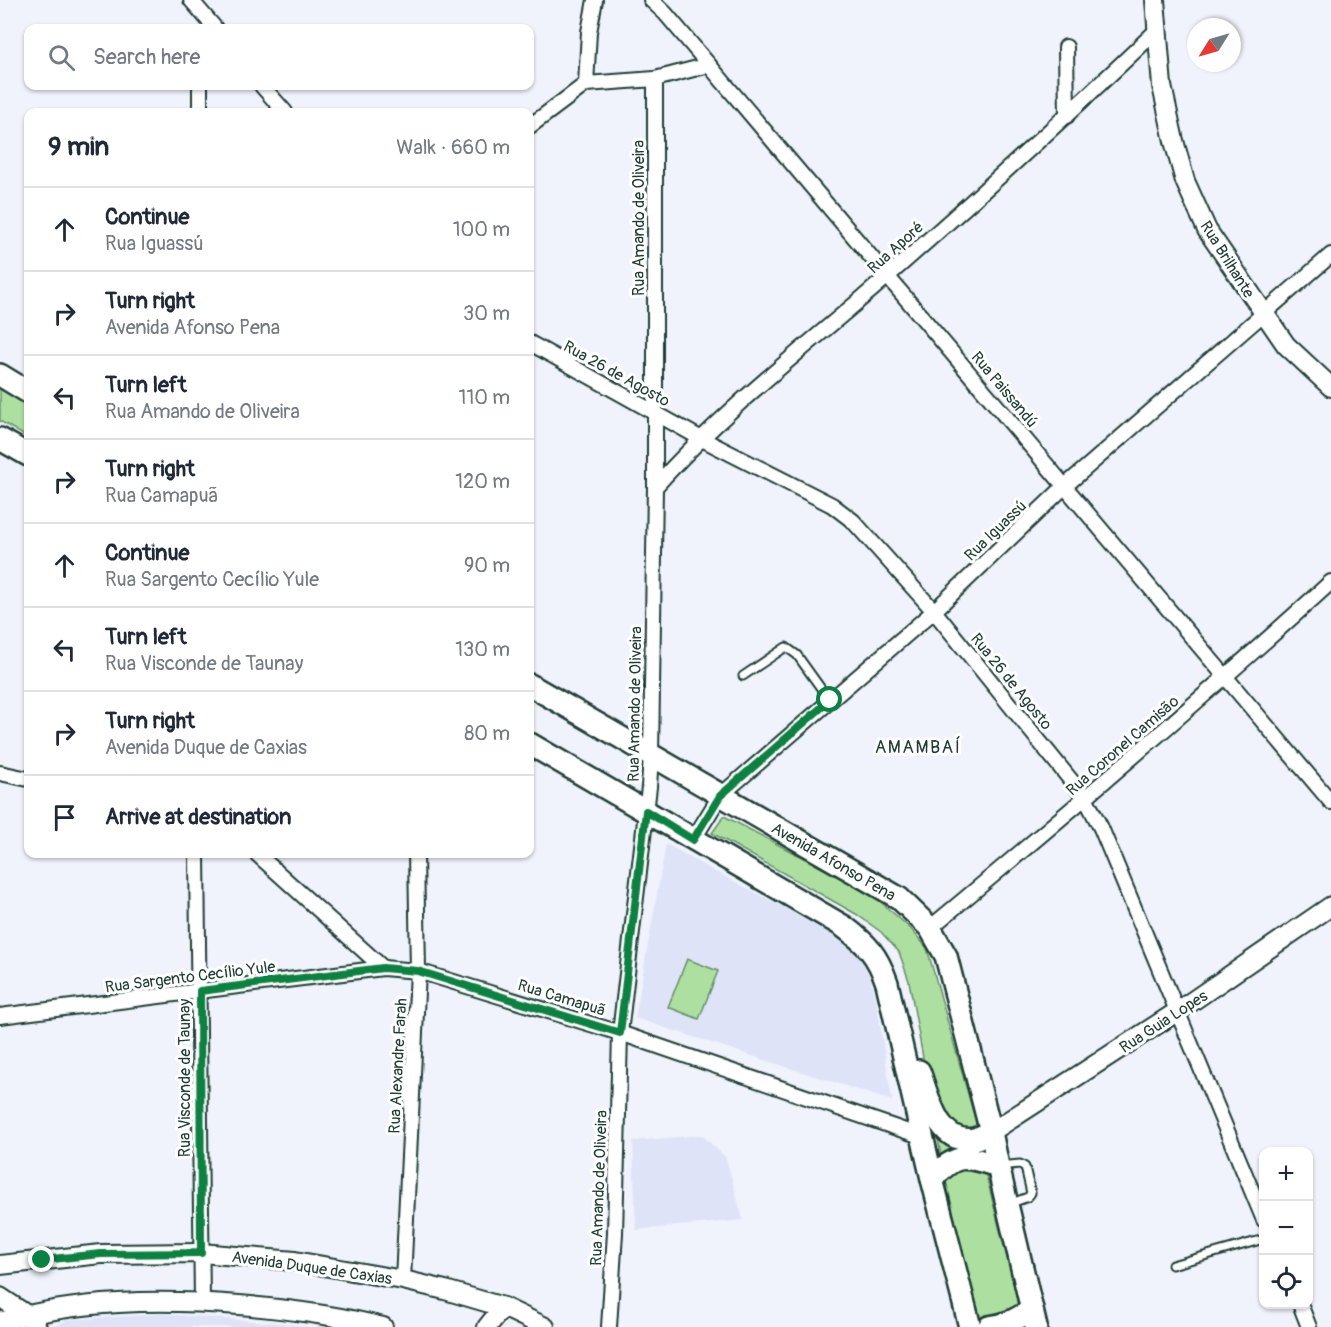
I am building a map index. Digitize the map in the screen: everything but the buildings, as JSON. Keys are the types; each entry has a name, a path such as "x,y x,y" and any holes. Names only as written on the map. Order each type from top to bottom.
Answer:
{"main road":[{"name":"Rua Brilhante","path":"1155,0 1162,86 1185,181 1207,230 1263,315 1286,345 1331,387"},
{"path":"0,375 24,390"},
{"path":"0,438 24,453"},
{"name":"Avenida Afonso Pena","path":"534,687 899,898 930,928 946,956 991,1132 1034,1318"},
{"path":"534,746 843,926 868,945 880,963 933,1108 944,1130 956,1137 972,1140 991,1132"},
{"name":"Rua Guia Lopes","path":"991,1132 1178,1011 1331,906"},
{"path":"887,983 932,1179 978,1326 1001,1326 1019,1319 1034,1318"},
{"path":"932,1179 947,1163 960,1159 973,1158 998,1167"},
{"name":"Avenida Duque de Caxias","path":"0,1265 101,1254 201,1253 295,1261 403,1280 503,1307 545,1327"},
{"path":"0,1297 32,1321"},
{"path":"0,1322 32,1321 100,1304 152,1300 202,1302 318,1313 383,1327"},
{"path":"487,1327 503,1307"}],"street":[{"path":"191,0 212,24"},
{"path":"586,84 589,32 595,0"},
{"name":"Rua Paissandú","path":"651,0 665,13 1331,802"},
{"path":"201,12 201,24"},
{"name":"Rua Aporé","path":"655,487 700,438 1067,116 1156,31"},
{"path":"1066,47 1067,116"},
{"path":"534,123 586,84 655,79 709,65"},
{"name":"Rua Amando de Oliveira","path":"609,1327 615,1233 620,1033 651,755 655,487 655,79"},
{"path":"200,90 200,108"},
{"path":"266,90 281,108"},
{"name":"Rua Iguassú","path":"693,840 720,796 934,611 1065,486 1331,255"},
{"name":"Rua 26 de Agosto","path":"534,345 700,438 832,505 853,521 934,611 1086,799 1101,828 1178,1011 1259,1210"},
{"name":"Rua Coronel Camisão","path":"930,928 1086,799 1331,582"},
{"path":"0,773 24,777"},
{"name":"Rua Visconde de Taunay","path":"197,858 202,1302"},
{"path":"261,858 383,968"},
{"name":"Rua Alexandre Farah","path":"403,1280 418,971 416,858"},
{"name":"Rua Camapuã","path":"383,968 418,971 620,1033 923,1137"},
{"name":"Rua Sargento Cecílio Yule","path":"0,1016 383,968"},
{"path":"1302,1309 1310,1327"}],"lane":[{"path":"743,676 786,647 797,655 830,700"},
{"path":"1172,1264 1259,1240"}],"shaded area":[{"path":"666,844 827,930 856,949 865,965 875,993 892,1101 635,1018"},
{"path":"702,1135 726,1158 743,1220 636,1230 633,1141"},
{"path":"162,1314 309,1327 56,1327 66,1320"}],"green space":[{"path":"0,385 24,397 24,436 0,421"},
{"path":"724,816 873,895 911,929 927,948 975,1119 981,1155 1015,1290 1021,1327 979,1327 943,1167 909,981 899,952 881,932 856,914 712,833"},
{"path":"687,959 718,971 699,1019 668,1007"}],"district":[{"name":"AMAMBAÍ","path":"918,747"}],"route":[{"path":"42,1260 101,1254 201,1253 200,991 383,968 418,971 620,1033 646,811 693,840 720,796 830,700"}]}
